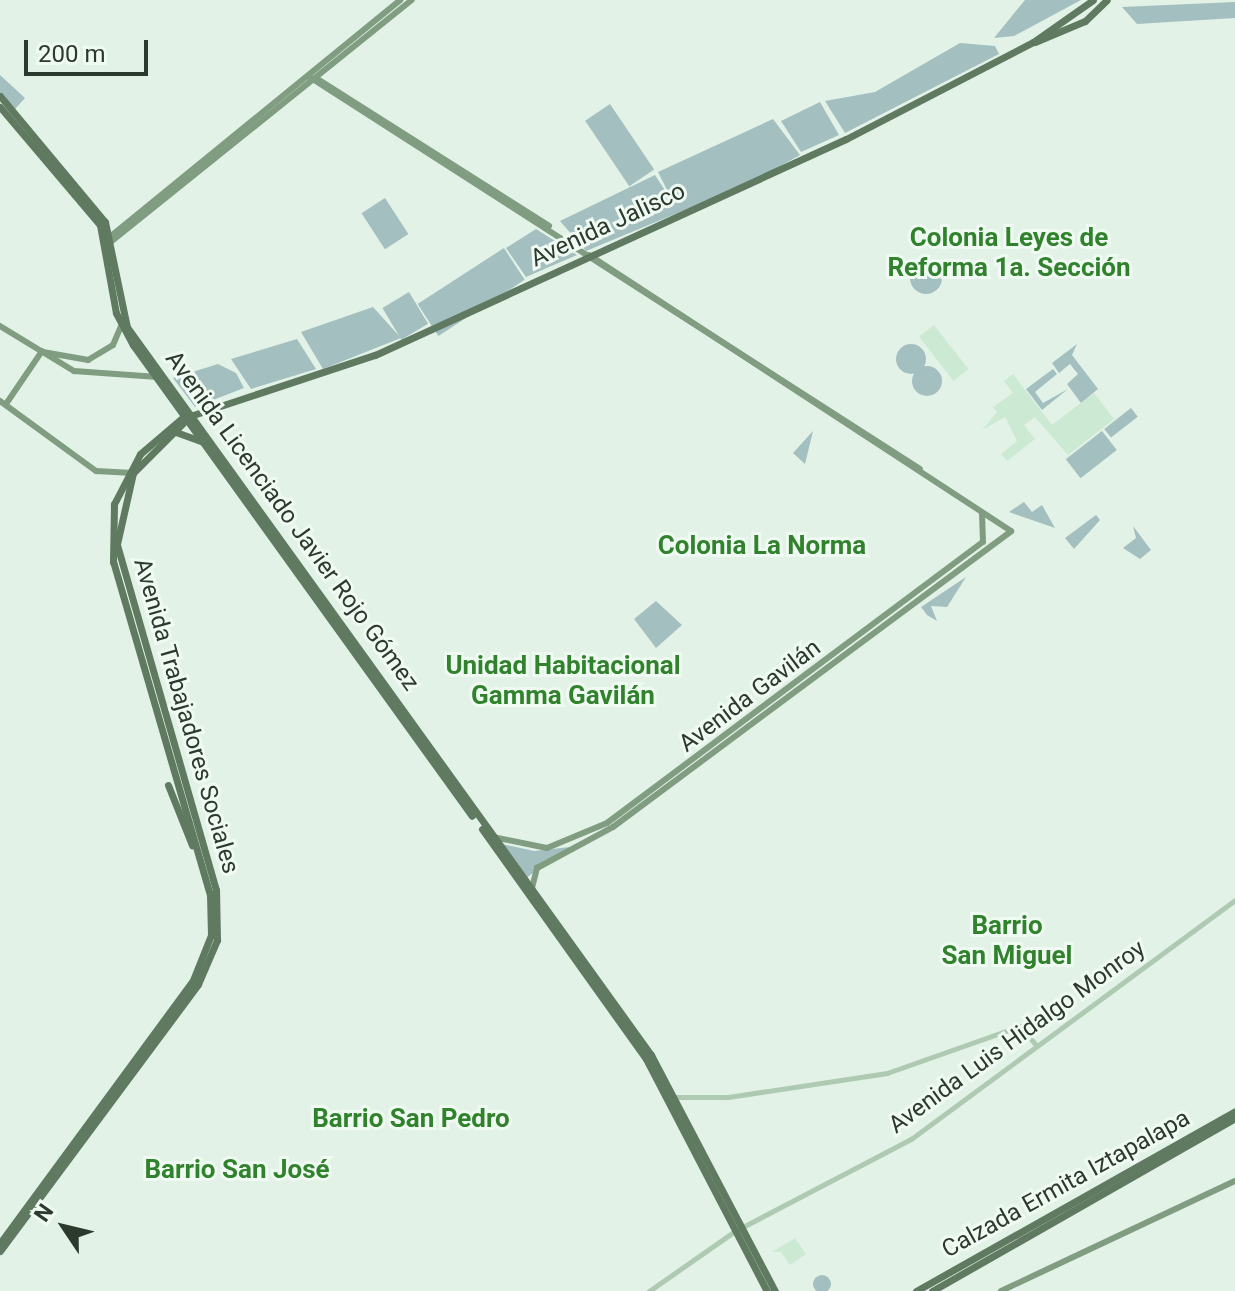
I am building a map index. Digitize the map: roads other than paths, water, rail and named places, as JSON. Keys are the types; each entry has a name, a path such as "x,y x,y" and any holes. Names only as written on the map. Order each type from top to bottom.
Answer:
{"main road":[{"path":"312,78 400,0"},
{"path":"110,241 412,0"},
{"path":"1033,42 1093,0"},
{"path":"1033,42 1085,21 1107,0"},
{"path":"1045,24 1053,30"},
{"name":"Avenida Jalisco","path":"191,416 375,355 846,139 1033,42"},
{"path":"312,78 549,226"},
{"path":"312,78 981,511"},
{"path":"0,96 110,241"},
{"path":"0,107 110,241"},
{"name":"Avenida Licenciado Javier Rojo Gómez","path":"110,241 121,326 191,416 495,843 525,879 670,1096 767,1291"},
{"name":"Avenida Licenciado Javier Rojo Gómez","path":"115,284 127,327 161,376"},
{"path":"0,326 49,358 94,377 161,376"},
{"path":"42,351 88,360 113,345 121,326"},
{"path":"42,351 3,402 96,471 129,474"},
{"name":"Avenida Licenciado Javier Rojo Gómez","path":"191,416 209,446 275,534"},
{"name":"Avenida Trabajadores Sociales","path":"129,474 191,416"},
{"name":"Avenida Trabajadores Sociales","path":"0,1251 207,969 219,926 204,862 113,562 110,523 129,474 154,439 191,416"},
{"path":"173,431 209,446"},
{"name":"Avenida Gavilán","path":"525,879 596,834 1011,531 981,511"},
{"name":"Avenida Gavilán","path":"596,834 983,542 981,511"},
{"path":"168,785 204,862"},
{"name":"Avenida Gavilán","path":"495,843 533,848 575,845"},
{"name":"Avenida Trabajadores Sociales","path":"0,1243 201,967 212,914 204,862"},
{"name":"Avenida Licenciado Javier Rojo Gómez","path":"525,879 670,1096"},
{"name":"Calzada Ermita Iztapalapa","path":"916,1291 1235,1111"},
{"name":"Calzada Ermita Iztapalapa","path":"932,1291 1235,1118"},
{"path":"1001,1291 1235,1181"},
{"name":"Avenida Licenciado Javier Rojo Gómez","path":"738,1229 775,1291"}],"street":[{"name":"Avenida Luis Hidalgo Monroy","path":"649,1291 738,1229 911,1139 1235,900"},
{"path":"670,1096 728,1097 887,1073 1020,1026 1037,1046"}],"district":[{"name":"Colonia Leyes de Reforma 1a. Sección","path":"1009,253"},
{"name":"Colonia La Norma","path":"762,546"},
{"name":"Unidad Habitacional Gamma Gavilán","path":"563,681"},
{"name":"Barrio San Miguel","path":"1007,941"},
{"name":"Barrio San Pedro","path":"411,1119"},
{"name":"Barrio San José","path":"237,1170"}]}
